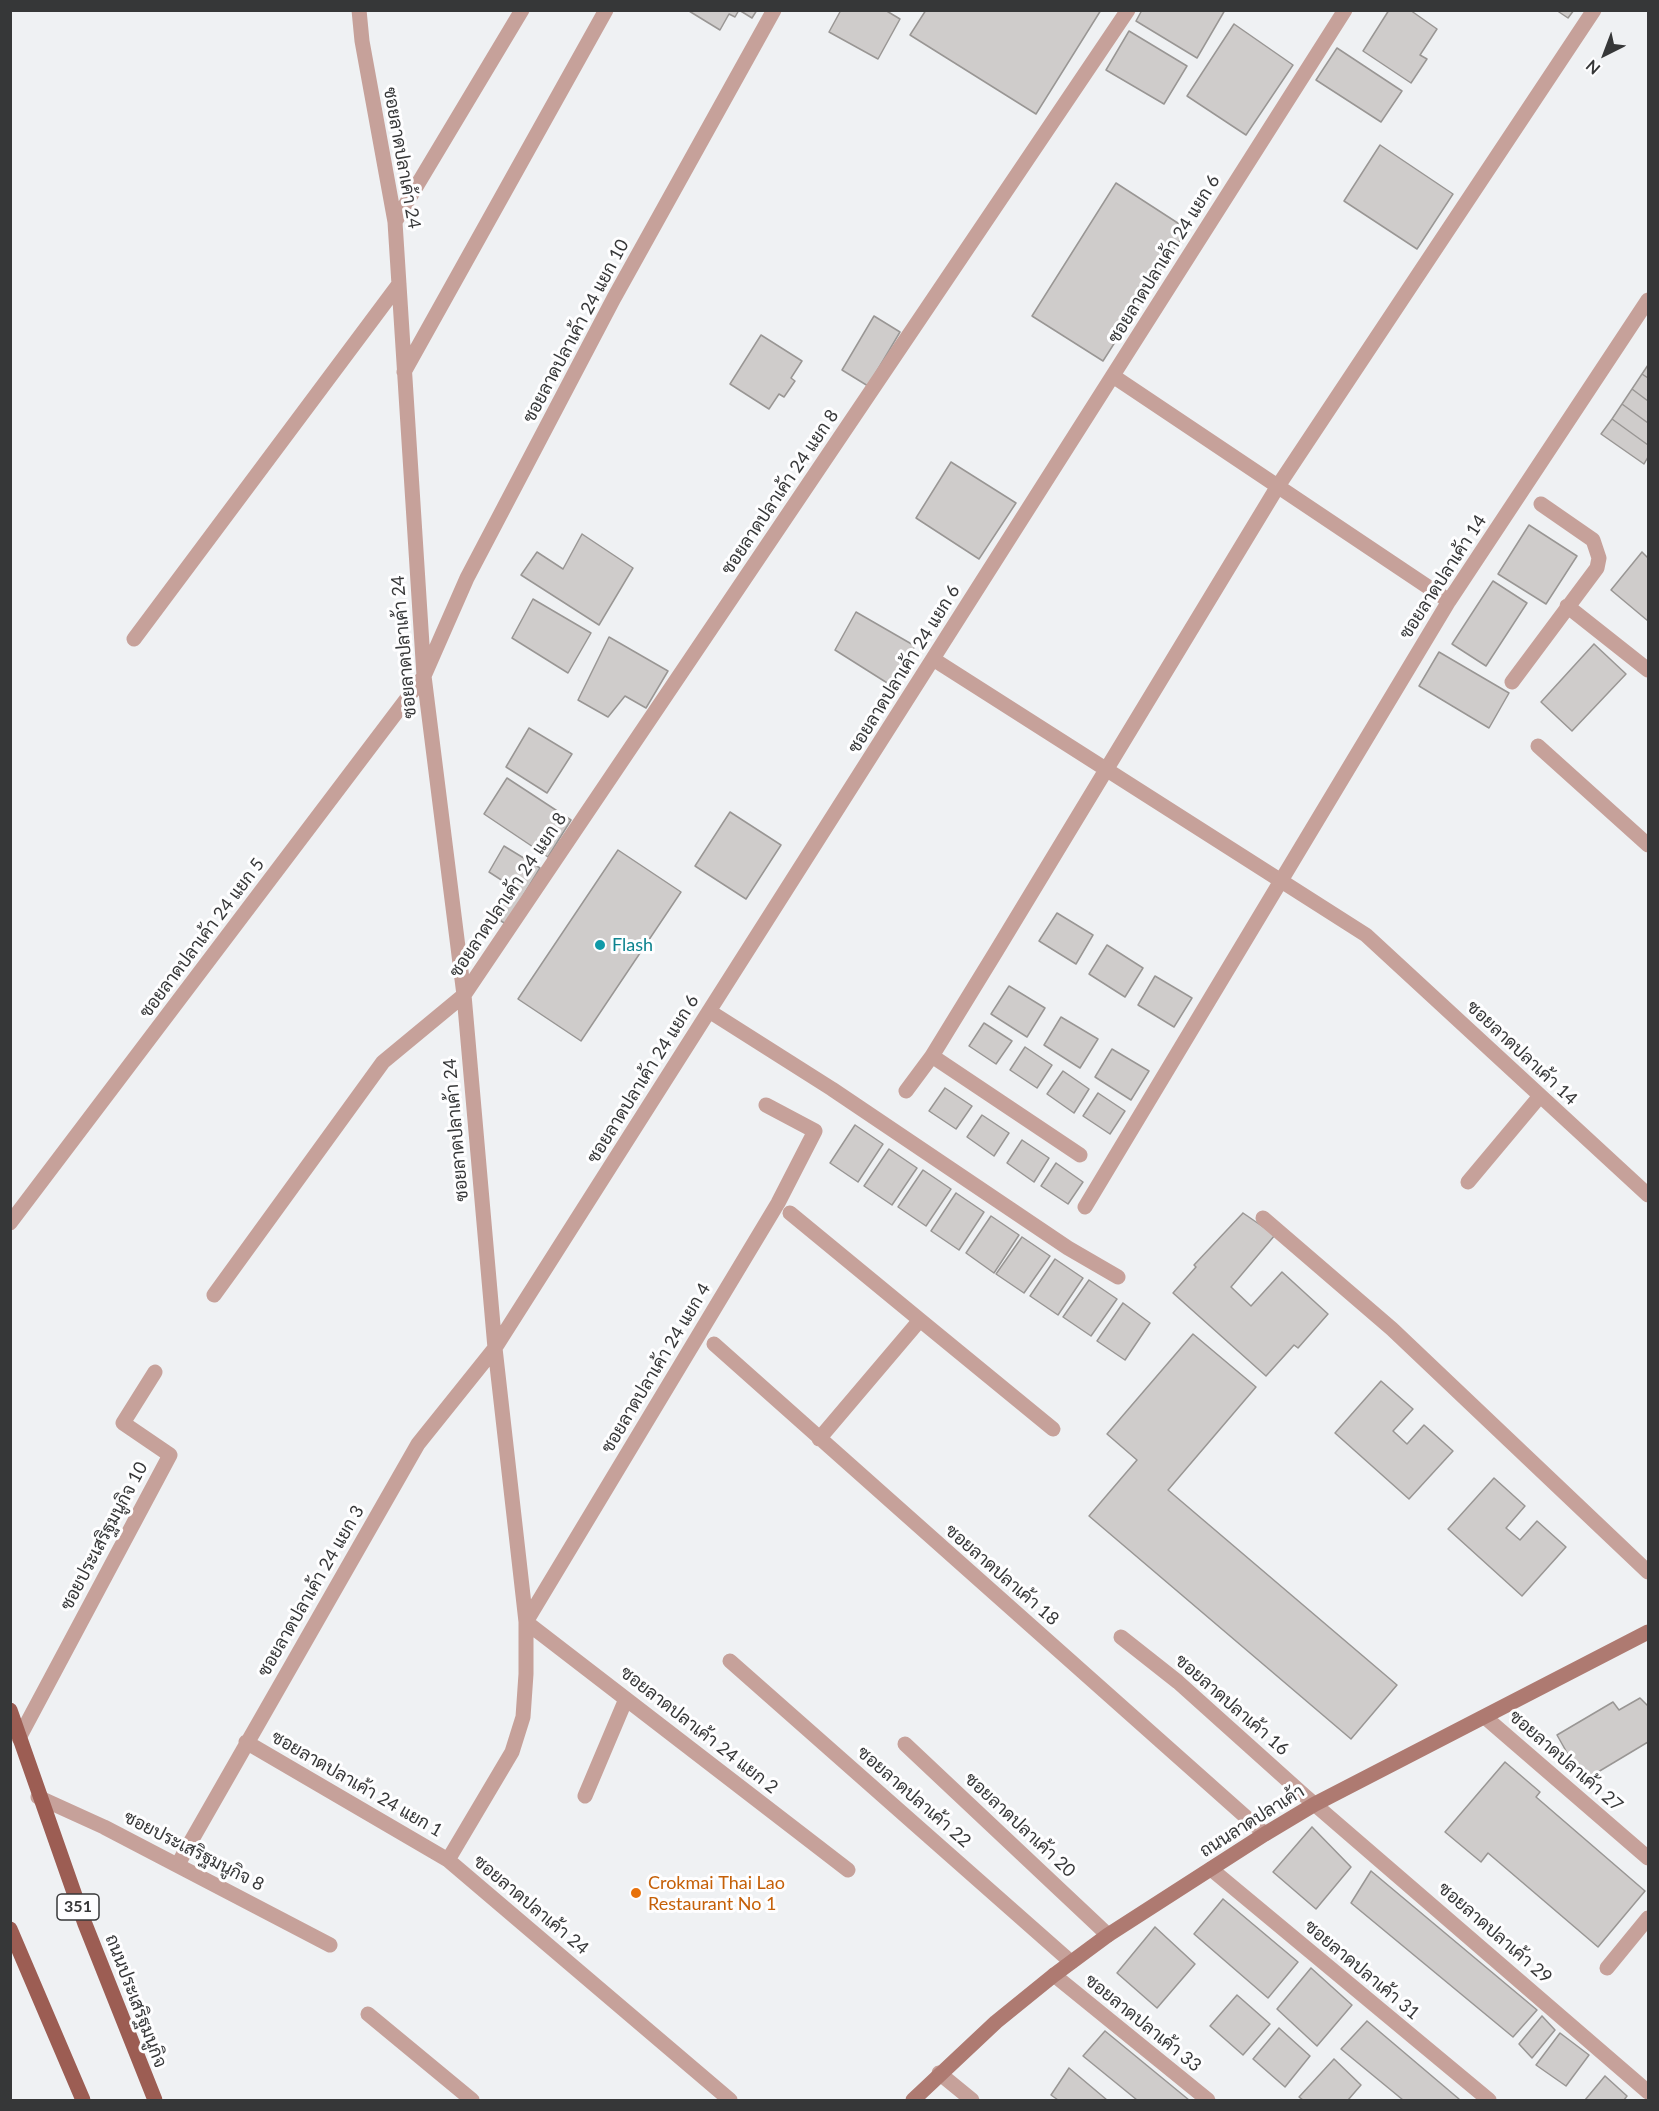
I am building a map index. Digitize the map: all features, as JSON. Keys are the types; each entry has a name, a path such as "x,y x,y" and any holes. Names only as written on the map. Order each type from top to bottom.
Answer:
{"main road":[{"name":"ถนนลาดปลาเค้า","path":"913,2100 939,2073 996,2022 1071,1962 1108,1935 1265,1834 1316,1804 1486,1718 1648,1632"},
{"name":"ถนนประเสริฐมนูกิจ","path":"10,1710 38,1797 85,1924 155,2100"},
{"path":"10,1929 82,2100"}],"street":[{"name":"ซอยลาดปลาเค้า 24","path":"359,10 362,41 395,222 424,676 464,995 495,1348 526,1622 523,1717 512,1752 448,1860 730,2100"},
{"path":"395,222 522,10"},
{"path":"404,372 606,10"},
{"name":"ซอยลาดปลาเค้า 24 แยก 10","path":"424,676 468,578 614,298 774,10"},
{"name":"ซอยลาดปลาเค้า 24 แยก 8","path":"464,995 1128,10"},
{"name":"ซอยลาดปลาเค้า 24 แยก 6","path":"495,1348 1345,10"},
{"path":"906,1091 932,1056 1278,486 1594,10"},
{"path":"134,639 399,284"},
{"name":"ซอยลาดปลาเค้า 14","path":"1085,1207 1449,601 1648,300"},
{"path":"1113,376 1449,601"},
{"path":"1512,682 1597,568 1598,548 1593,540 1540,504"},
{"path":"1567,606 1648,670"},
{"name":"ซอยลาดปลาเค้า 14","path":"933,658 1366,935 1648,1195"},
{"name":"ซอยลาดปลาเค้า 24 แยก 5","path":"10,1223 424,676"},
{"path":"1538,746 1648,845"},
{"path":"214,1295 382,1062 464,995"},
{"path":"709,1011 832,1089 1068,1248 1118,1277"},
{"path":"932,1056 1080,1155"},
{"path":"1468,1182 1540,1096"},
{"name":"ซอยลาดปลาเค้า 24 แยก 4","path":"526,1622 778,1203 814,1131 766,1105"},
{"path":"790,1214 1053,1429"},
{"path":"1263,1218 1392,1329 1648,1572"},
{"path":"819,1439 920,1320"},
{"name":"ซอยลาดปลาเค้า 18","path":"714,1344 1265,1834"},
{"name":"ซอยลาดปลาเค้า 24 แยก 3","path":"178,1864 418,1444 495,1348"},
{"name":"ซอยประเสริฐมนูกิจ 10","path":"19,1738 170,1455 123,1423 155,1372"},
{"name":"ซอยลาดปลาเค้า 24 แยก 2","path":"526,1622 848,1870"},
{"name":"ซอยลาดปลาเค้า 16","path":"1121,1637 1178,1682 1316,1804"},
{"name":"ซอยลาดปลาเค้า 22","path":"730,1661 1071,1962"},
{"path":"585,1796 626,1699"},
{"name":"ซอยลาดปลาเค้า 27","path":"1486,1718 1648,1858"},
{"name":"ซอยลาดปลาเค้า 24 แยก 1","path":"246,1742 448,1860"},
{"name":"ซอยลาดปลาเค้า 20","path":"905,1744 1108,1935"},
{"name":"ซอยประเสริฐมนูกิจ 8","path":"38,1797 178,1864 330,1944"},
{"name":"ซอยลาดปลาเค้า 29","path":"1316,1804 1648,2092"},
{"name":"ซอยลาดปลาเค้า 31","path":"1211,1869 1489,2100"},
{"path":"1607,1968 1648,1918"},
{"name":"ซอยลาดปลาเค้า 33","path":"1054,1975 1208,2100"},
{"path":"368,2014 472,2100"},
{"path":"939,2073 972,2100"}],"building":[{"path":"739,10 757,10 752,18"},
{"path":"739,10 735,17 729,14 720,30 689,11"},
{"path":"841,10 885,10 900,19 878,59 829,32"},
{"path":"926,10 1101,10 1036,114 910,35"},
{"path":"1142,10 1225,10 1197,58 1136,21"},
{"path":"1389,10 1410,10 1437,29 1420,55 1427,59 1411,83 1363,51"},
{"path":"1556,10 1574,10 1568,18"},
{"path":"1234,24 1293,65 1246,135 1187,96"},
{"path":"1129,31 1187,66 1164,104 1106,70"},
{"path":"1337,48 1402,91 1381,122 1316,80"},
{"path":"1380,145 1453,194 1417,249 1344,201"},
{"path":"1116,183 1187,229 1103,361 1032,316"},
{"path":"874,316 900,332 868,386 842,370"},
{"path":"761,335 802,361 791,378 795,381 784,397 779,394 769,409 730,384"},
{"path":"1648,365 1648,378 1642,374"},
{"path":"1642,374 1648,378 1648,401 1632,389"},
{"path":"1632,389 1648,401 1648,423 1622,404"},
{"path":"1622,404 1648,423 1648,445 1612,419"},
{"path":"1612,419 1648,445 1648,457 1644,464 1601,434"},
{"path":"951,462 1016,503 979,559 916,518"},
{"path":"1529,525 1577,556 1546,604 1498,574"},
{"path":"582,534 633,568 599,625 521,575 537,552 563,569"},
{"path":"1642,552 1648,558 1648,621 1611,590"},
{"path":"1493,581 1527,603 1486,666 1452,644"},
{"path":"533,599 591,633 568,673 512,638"},
{"path":"856,612 915,646 892,686 835,650"},
{"path":"609,637 668,671 646,708 625,696 608,717 578,700"},
{"path":"1594,644 1626,674 1572,731 1541,702"},
{"path":"1439,652 1509,693 1489,728 1419,686"},
{"path":"529,728 572,754 547,793 506,767"},
{"path":"507,778 571,820 548,857 484,814"},
{"path":"730,812 781,845 746,899 695,866"},
{"path":"504,846 540,868 506,924 491,915 509,885 489,872"},
{"name":"Flash","path":"618,850 681,892 581,1041 518,999"},
{"path":"1057,913 1093,935 1076,964 1039,941"},
{"path":"1107,945 1143,968 1125,997 1089,974"},
{"path":"1155,976 1192,998 1174,1027 1138,1005"},
{"path":"1009,986 1045,1008 1027,1037 991,1014"},
{"path":"1061,1017 1098,1039 1080,1068 1044,1045"},
{"path":"984,1023 1012,1041 996,1064 969,1046"},
{"path":"1025,1047 1052,1065 1037,1088 1010,1070"},
{"path":"1112,1049 1149,1071 1131,1100 1095,1077"},
{"path":"1063,1071 1089,1089 1074,1113 1047,1094"},
{"path":"945,1088 972,1106 956,1129 929,1111"},
{"path":"1098,1093 1125,1111 1110,1134 1083,1116"},
{"path":"982,1115 1009,1133 994,1156 967,1137"},
{"path":"855,1125 883,1144 858,1182 830,1163"},
{"path":"1022,1140 1049,1158 1034,1182 1007,1163"},
{"path":"889,1149 917,1168 892,1205 864,1186"},
{"path":"1056,1163 1083,1182 1068,1204 1041,1186"},
{"path":"923,1170 951,1189 926,1226 898,1207"},
{"path":"956,1193 984,1212 959,1250 931,1231"},
{"path":"1243,1213 1275,1235 1231,1287 1251,1306 1282,1272 1328,1314 1298,1348 1294,1345 1266,1376 1173,1293 1196,1267 1194,1265"},
{"path":"991,1216 1019,1235 994,1273 966,1253"},
{"path":"1022,1237 1050,1256 1024,1293 996,1274"},
{"path":"1055,1259 1083,1278 1058,1315 1030,1296"},
{"path":"1089,1280 1117,1299 1091,1336 1063,1317"},
{"path":"1123,1303 1150,1323 1125,1360 1097,1341"},
{"path":"1193,1334 1256,1387 1168,1490 1397,1685 1351,1739 1089,1516 1137,1460 1107,1434"},
{"path":"1381,1381 1413,1409 1393,1431 1407,1444 1424,1425 1453,1451 1409,1499 1335,1433"},
{"path":"1494,1478 1525,1506 1506,1528 1520,1540 1537,1521 1566,1547 1522,1596 1448,1529"},
{"path":"1640,1698 1648,1706 1648,1742 1583,1781 1557,1735 1613,1702 1619,1710"},
{"path":"1505,1762 1540,1792 1536,1797 1645,1891 1598,1947 1488,1853 1481,1862 1445,1832"},
{"path":"1312,1827 1351,1867 1316,1909 1273,1872"},
{"path":"1371,1871 1537,2010 1513,2037 1351,1903"},
{"path":"1223,1899 1298,1962 1268,1998 1194,1934"},
{"path":"1155,1927 1195,1964 1157,2008 1117,1973"},
{"path":"1311,1968 1352,2005 1317,2046 1277,2009"},
{"path":"1237,1995 1270,2024 1243,2055 1210,2026"},
{"path":"1542,2016 1555,2030 1532,2058 1519,2044"},
{"path":"1367,2021 1459,2099 1403,2100 1341,2049"},
{"path":"1279,2028 1310,2056 1285,2087 1253,2059"},
{"path":"1105,2031 1189,2100 1137,2100 1083,2056"},
{"path":"1560,2033 1589,2055 1566,2086 1536,2065"},
{"path":"1334,2059 1361,2085 1348,2100 1303,2100 1299,2097"},
{"path":"1069,2068 1107,2100 1058,2100 1051,2095"},
{"path":"1605,2076 1627,2096 1624,2100 1585,2100"}],"place":[{"name":"Flash","path":"600,945"},
{"name":"Crokmai Thai Lao Restaurant No 1","path":"636,1893"}]}
